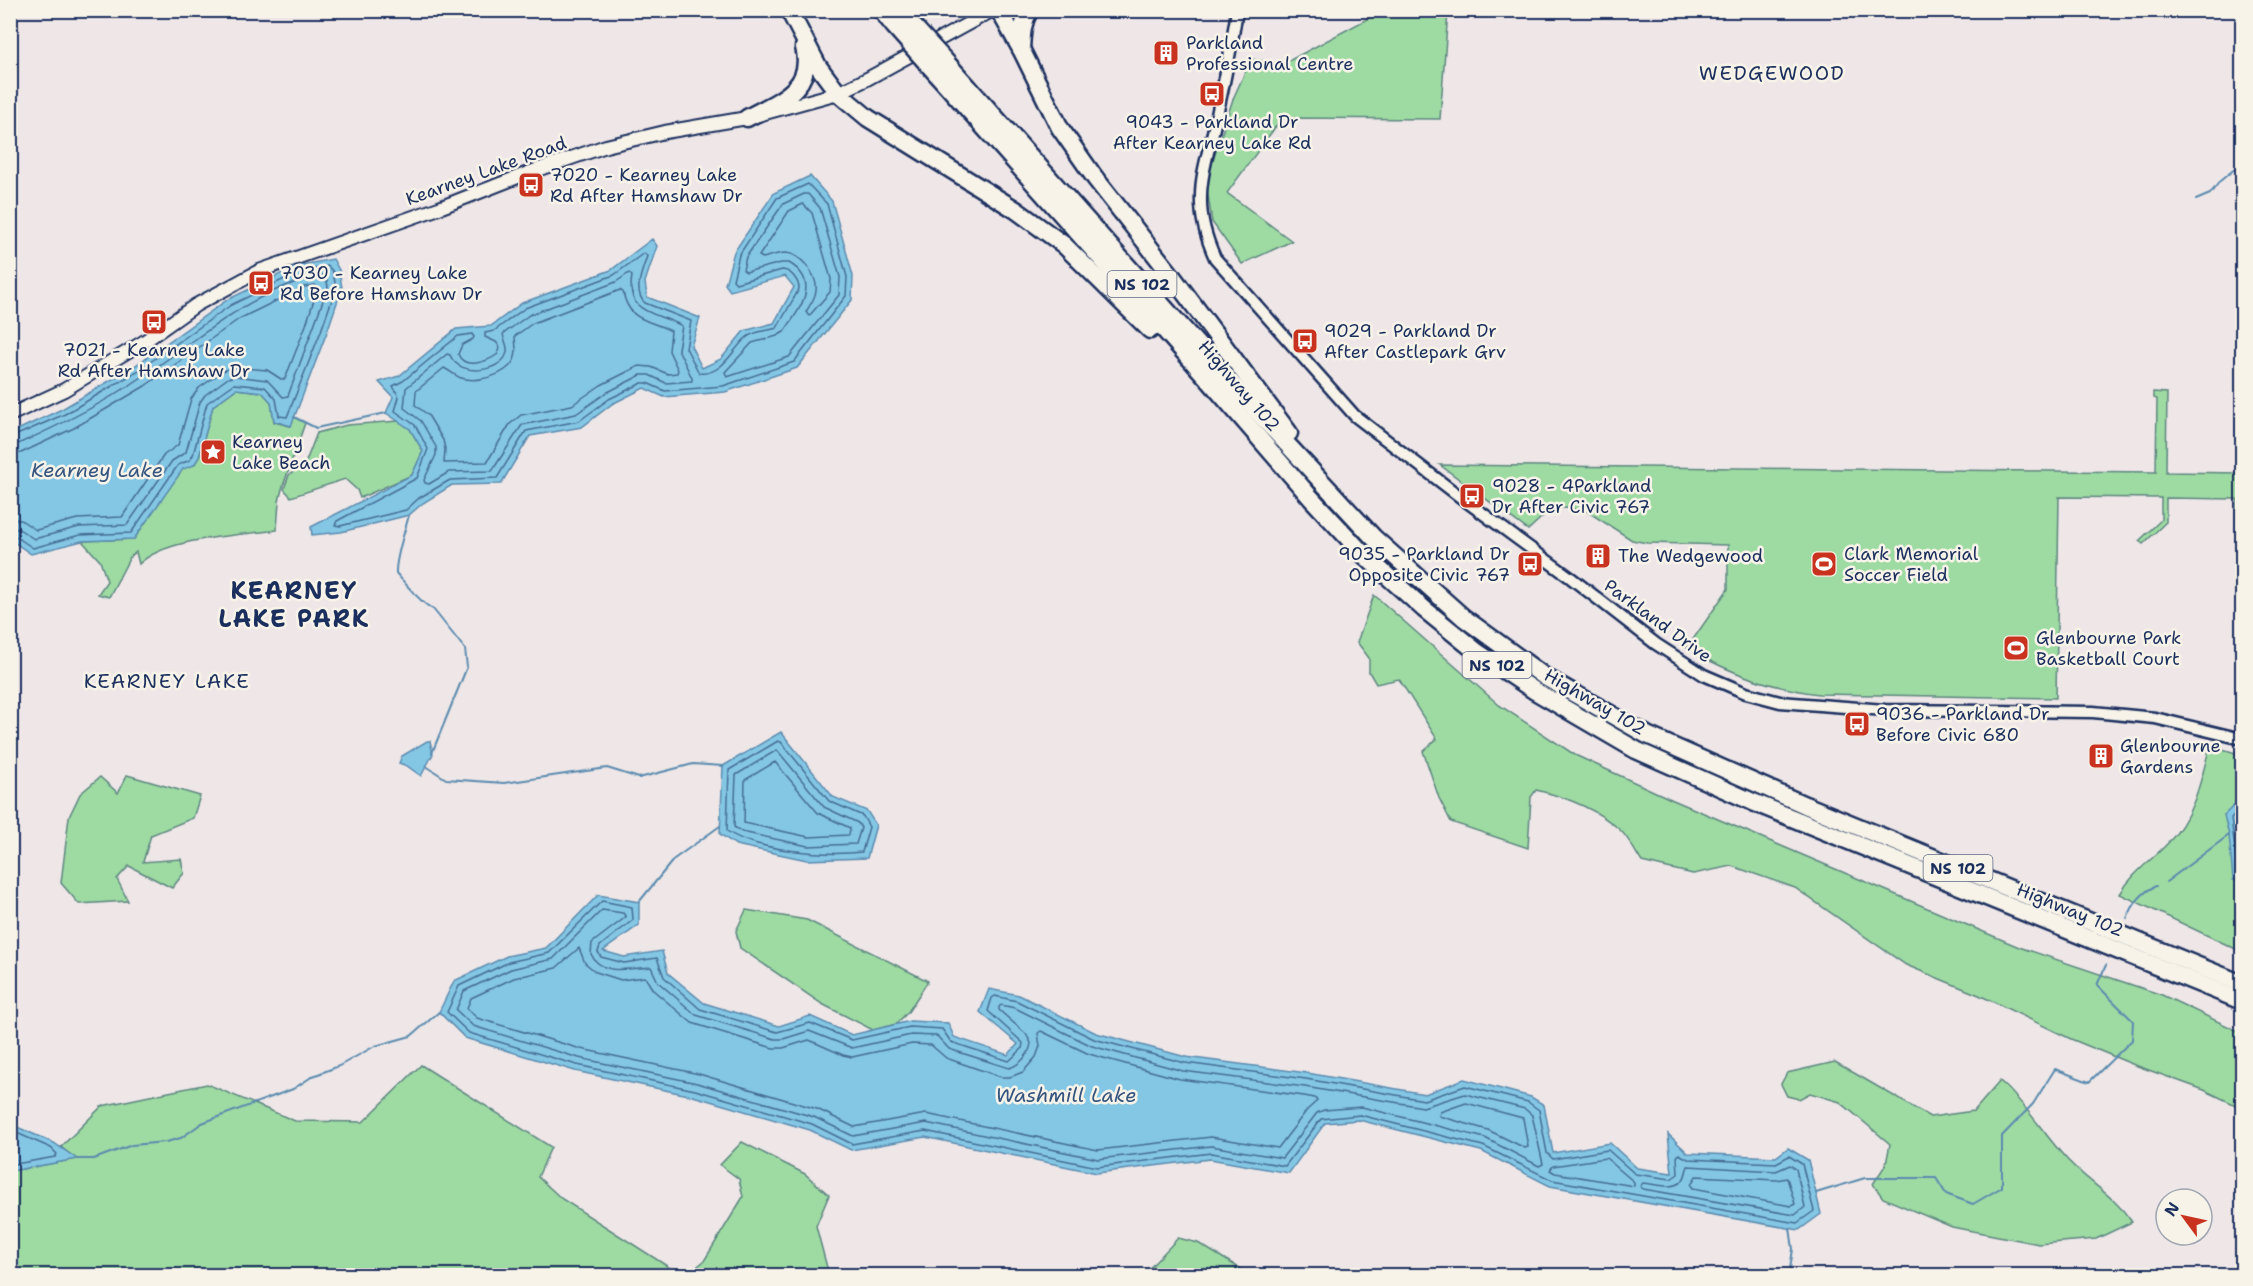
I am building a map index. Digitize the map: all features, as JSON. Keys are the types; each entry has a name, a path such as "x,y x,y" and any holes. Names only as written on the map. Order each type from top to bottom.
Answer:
{"highway":[{"path":"789,10 818,66 838,93 868,118 1016,210 1064,245 1284,468"},
{"name":"Highway 102","path":"881,10 900,18 1284,468 1364,555 1477,652 1535,691 1635,750 1753,802 2242,1001"},
{"path":"999,10 1060,128 1095,178 1172,276 1342,503"},
{"path":"1021,49 1022,32 1030,10"},
{"path":"747,118 797,88 804,75 807,59 801,34"},
{"name":"Highway 102","path":"941,67 1259,414 1411,573 1464,618 1545,677 1647,735 1805,805 2242,984"}],"main road":[{"name":"Kearney Lake Road","path":"10,415 64,390 145,341 223,289 260,271 606,146 665,132 747,118 838,93 867,80 993,10"}],"street":[{"name":"Parkland Drive","path":"1237,10 1232,50 1204,168 1200,196 1202,220 1215,258 1355,416 1463,499 1572,578 1656,644 1704,675 1746,693 1780,702 1885,710 2093,712 2155,718 2242,739"}],"green space":[{"path":"1382,11 1448,11 1440,119 1282,118 1227,193 1292,241 1242,264 1212,222 1206,182 1233,99 1251,59 1283,64"},
{"path":"236,389 262,392 271,402 274,422 290,426 294,417 305,423 282,489 277,530 185,543 151,555 139,564 136,552 130,557 109,597 98,594 107,581 100,561 82,541 134,539 183,468 194,465 199,457 213,406"},
{"path":"2153,392 2167,393 2166,472 2242,473 2242,550 2237,542 2237,499 2166,498 2166,522 2143,544 2139,541 2161,520 2161,498 2059,497 2056,698 1819,694 1784,688 1734,672 1687,648 1728,589 1728,545 1647,543 1632,540 1585,510 1553,507 1528,530 1440,465 2156,472 2157,399 2153,398"},
{"path":"399,421 410,429 423,451 412,475 360,498 357,490 345,479 291,497 284,489 289,475 305,464 317,433 347,425"},
{"path":"1374,595 1499,705 1575,755 1673,800 2019,947 2162,995 2242,1033 2242,1108 2204,1090 2071,1039 1979,995 1906,965 1795,888 1732,866 1693,874 1642,862 1620,830 1591,810 1559,796 1536,790 1531,797 1528,848 1451,822 1439,798 1423,751 1437,739 1399,679 1376,684 1369,672 1369,658 1357,642"},
{"path":"2210,745 2242,755 2242,952 2120,894 2136,873 2177,833 2195,797"},
{"path":"127,775 200,796 193,818 151,835 143,862 181,859 184,873 172,888 129,866 117,879 128,901 79,904 61,883 69,817 80,794 100,777 118,793"},
{"path":"746,910 807,920 928,981 908,1012 896,1024 873,1030 822,1004 740,948 736,931"},
{"path":"1835,1062 1930,1117 1974,1111 2000,1081 2017,1098 2071,1164 2116,1203 2132,1222 2096,1239 2039,1244 1952,1227 1883,1198 1873,1184 1886,1164 1890,1144 1840,1102 1810,1093 1799,1099 1787,1096 1781,1084 1787,1073"},
{"path":"421,1065 551,1147 538,1177 562,1199 670,1268 688,1274 704,1261 743,1197 739,1179 720,1165 742,1142 805,1174 829,1195 816,1226 829,1275 11,1276 11,1171 76,1159 61,1147 102,1106 207,1084 295,1121 363,1122"},
{"path":"1178,1238 1198,1243 1251,1275 1143,1275"}],"water":[{"path":"810,176 832,201 853,276 852,300 797,368 725,392 664,397 644,388 612,404 582,427 530,436 501,484 452,485 423,503 409,515 341,532 312,535 311,527 412,475 423,451 410,429 386,413 393,397 379,382 399,376 456,329 491,326 522,303 611,270 652,239 657,246 645,282 647,297 700,318 691,346 702,368 721,359 744,331 774,323 794,287 785,276 730,291 725,284 734,252 774,193"},
{"name":"Kearney Lake","path":"333,259 339,270 342,288 291,426 274,421 271,402 262,392 236,389 213,406 199,457 194,465 183,469 134,539 82,541 31,554 11,540 11,433 62,409 133,367 227,300 297,266"},
{"path":"781,732 833,797 867,811 876,825 867,858 807,860 736,845 720,834 723,766"},
{"path":"430,741 433,754 421,776 399,763 402,756"},
{"path":"2242,798 2242,882 2233,880 2229,835 2224,815"},
{"name":"Washmill Lake","path":"598,895 639,902 639,925 603,951 624,957 662,951 668,973 704,1003 779,1026 810,1016 852,1035 910,1021 948,1023 954,1037 1008,1055 1018,1044 980,1012 989,989 1019,995 1096,1033 1186,1057 1307,1073 1425,1094 1464,1079 1531,1097 1544,1105 1553,1153 1610,1143 1637,1168 1672,1173 1668,1134 1688,1153 1776,1157 1788,1148 1808,1160 1821,1214 1799,1230 1550,1186 1481,1151 1359,1120 1325,1123 1289,1173 1210,1159 1097,1173 925,1137 851,1150 810,1130 693,1096 575,1071 465,1038 439,1012 454,981 507,956 546,948"},
{"path":"10,1124 54,1143 77,1159 11,1171"}],"waterway":[{"path":"2196,200 2210,194 2220,181 2242,163"},
{"path":"294,417 316,428 386,413"},
{"path":"409,515 396,573 419,598 433,609 465,649 467,667 432,753"},
{"path":"426,766 446,779 504,783 607,768 639,778 693,764 723,766"},
{"path":"639,902 674,859 720,826"},
{"path":"2166,882 2229,835"},
{"path":"2127,919 2138,899 2156,886"},
{"path":"1816,1193 1865,1178 1936,1178 1946,1194 1973,1204 2002,1187 2002,1136 2033,1104 2055,1069 2089,1082 2132,1040 2133,1021 2097,985 2106,965"},
{"path":"77,1159 94,1159 132,1145 166,1142 181,1138 202,1123 293,1089 313,1076 339,1066 375,1046 411,1036 439,1012"},
{"path":"1789,1276 1793,1249 1790,1228"}],"place":[{"name":"Parkland Professional Centre","path":"1166,53"},
{"name":"9043 - Parkland Dr After Kearney Lake Rd","path":"1212,94"},
{"name":"7020 - Kearney Lake Rd After Hamshaw Dr","path":"531,185"},
{"name":"7030 - Kearney Lake Rd Before Hamshaw Dr","path":"261,283"},
{"name":"7021 - Kearney Lake Rd After Hamshaw Dr","path":"154,322"},
{"name":"9029 - Parkland Dr After Castlepark Grv","path":"1305,341"},
{"name":"Kearney Lake Beach","path":"213,452"},
{"name":"9028 - 4Parkland Dr After Civic 767","path":"1472,496"},
{"name":"The Wedgewood","path":"1598,556"},
{"name":"9035 - Parkland Dr Opposite Civic 767","path":"1530,564"},
{"name":"Clark Memorial Soccer Field","path":"1824,564"},
{"name":"Glenbourne Park Basketball Court","path":"2016,648"},
{"name":"9036 - Parkland Dr Before Civic 680","path":"1857,724"},
{"name":"Glenbourne Gardens","path":"2101,756"}],"district":[{"name":"WEDGEWOOD","path":"1772,73"},
{"name":"KEARNEY LAKE PARK","path":"294,605"},
{"name":"KEARNEY LAKE","path":"167,681"}]}
